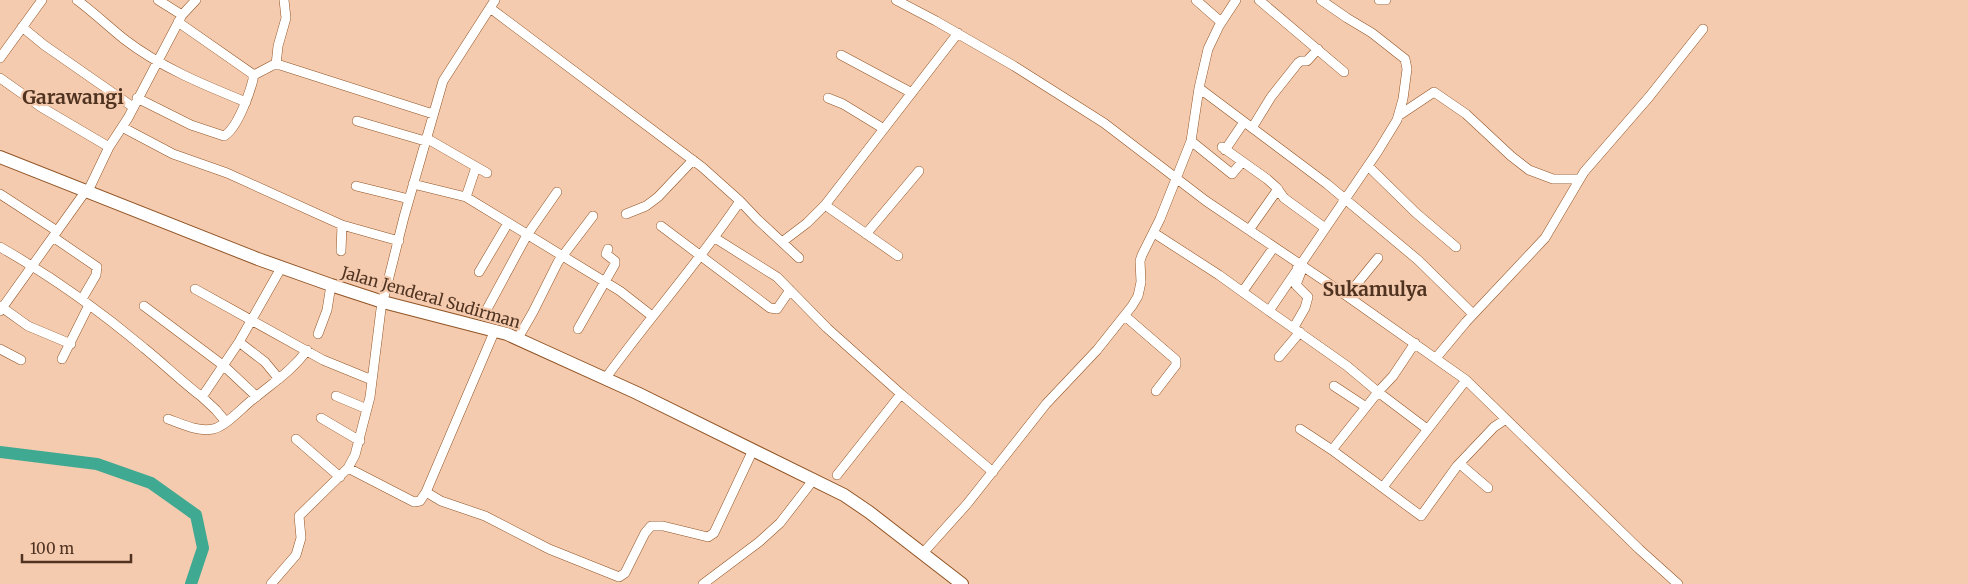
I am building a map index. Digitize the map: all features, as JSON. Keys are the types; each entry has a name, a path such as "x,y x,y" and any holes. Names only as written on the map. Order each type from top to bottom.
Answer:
{"main road":[{"name":"Jalan Jenderal Sudirman","path":"0,157 280,268 383,302 495,330 518,338 844,495 962,584"}],"street":[{"path":"0,58 42,0"},
{"path":"77,0 124,39 158,60 201,84 246,102"},
{"path":"158,0 180,19 254,74"},
{"path":"71,344 28,326 1,308 86,192 180,19 196,0"},
{"path":"276,65 278,46 286,18 284,0"},
{"path":"896,0 958,33 1104,123 1175,179 1274,247 1299,267 1347,296 1466,380 1639,549 1678,584"},
{"path":"1196,0 1221,22"},
{"path":"923,553 993,472 1046,404 1097,350 1125,316 1138,296 1141,282 1140,261 1154,233 1190,141 1208,49 1221,22 1236,0"},
{"path":"1259,0 1344,72"},
{"path":"1269,311 1368,166 1398,116 1403,99 1407,69 1405,59 1372,33 1321,0"},
{"path":"1379,0 1386,0"},
{"path":"271,584 296,555 301,538 298,525 299,516 340,478 348,468 360,441 372,380 383,302 433,114 444,78 493,4 693,160 740,201 799,258"},
{"path":"22,27 44,45 135,103 222,136 229,132 246,102 254,74"},
{"path":"1436,358 1473,314 1545,238 1579,179 1595,158 1650,97 1703,29"},
{"path":"782,242 807,223 825,205 958,33"},
{"path":"1318,49 1307,61 1298,63 1248,125 1223,149 1278,189 1284,198 1325,228"},
{"path":"841,54 912,93"},
{"path":"254,74 276,65 433,114"},
{"path":"0,78 41,107 109,147"},
{"path":"1199,88 1297,160 1346,200 1418,260 1473,314"},
{"path":"1398,116 1434,92 1466,114 1510,156 1529,170 1553,179 1579,179"},
{"path":"828,98 843,104 884,129"},
{"path":"357,121 426,140 487,173"},
{"path":"122,128 174,154 227,174 346,227 399,241"},
{"path":"1190,141 1232,174 1242,162"},
{"path":"626,214 646,206 658,197 693,160"},
{"path":"1368,166 1416,213 1456,247"},
{"path":"466,197 476,167"},
{"path":"866,234 919,171"},
{"path":"414,184 466,197 605,282 643,307 652,316"},
{"path":"356,186 409,199"},
{"path":"1249,230 1278,189"},
{"path":"487,309 527,235 556,192"},
{"path":"0,194 97,266 96,275 71,344 62,359"},
{"path":"605,379 715,238 740,201"},
{"path":"825,205 898,256"},
{"path":"518,338 563,256 592,216"},
{"path":"479,272 508,223"},
{"path":"661,226 770,308 777,309 790,290"},
{"path":"341,251 346,227"},
{"path":"1154,233 1243,291 1347,366 1427,429"},
{"path":"715,238 777,278 827,328 993,472"},
{"path":"0,246 86,302 143,346 216,410 226,422"},
{"path":"1243,291 1274,247"},
{"path":"578,329 615,264 615,261 606,254 608,249"},
{"path":"605,379 652,316 702,255"},
{"path":"1347,296 1378,258"},
{"path":"1279,357 1297,330 1308,297 1296,285 1301,276 1299,267"},
{"path":"202,398 239,342 280,268"},
{"path":"318,334 335,286"},
{"path":"194,288 335,366 372,380"},
{"path":"144,306 224,366 256,396"},
{"path":"1125,316 1176,360 1176,365 1156,391"},
{"path":"348,468 414,502 420,501 426,492 495,330"},
{"path":"239,342 265,362 279,379"},
{"path":"1332,450 1393,376 1415,343"},
{"path":"0,349 21,360"},
{"path":"168,419 195,428 216,429 279,379 308,351"},
{"path":"1383,486 1466,380"},
{"path":"1334,386 1366,407"},
{"path":"838,475 901,394"},
{"path":"336,396 367,409"},
{"path":"321,418 360,441"},
{"path":"1300,429 1383,486 1418,515 1422,516 1460,464 1494,427 1506,419"},
{"path":"296,439 340,478"},
{"path":"426,492 441,501 485,516 549,549 619,577 624,572 645,533 651,526 663,526 708,537 714,534 753,450"},
{"path":"1460,464 1488,488"},
{"path":"703,584 759,542 780,523 814,479"}],"waterway":[{"path":"0,452 97,464 151,483 196,515 203,548 191,584"}],"district":[{"name":"Garawangi","path":"73,97"},
{"name":"Sukamulya","path":"1375,289"}]}
